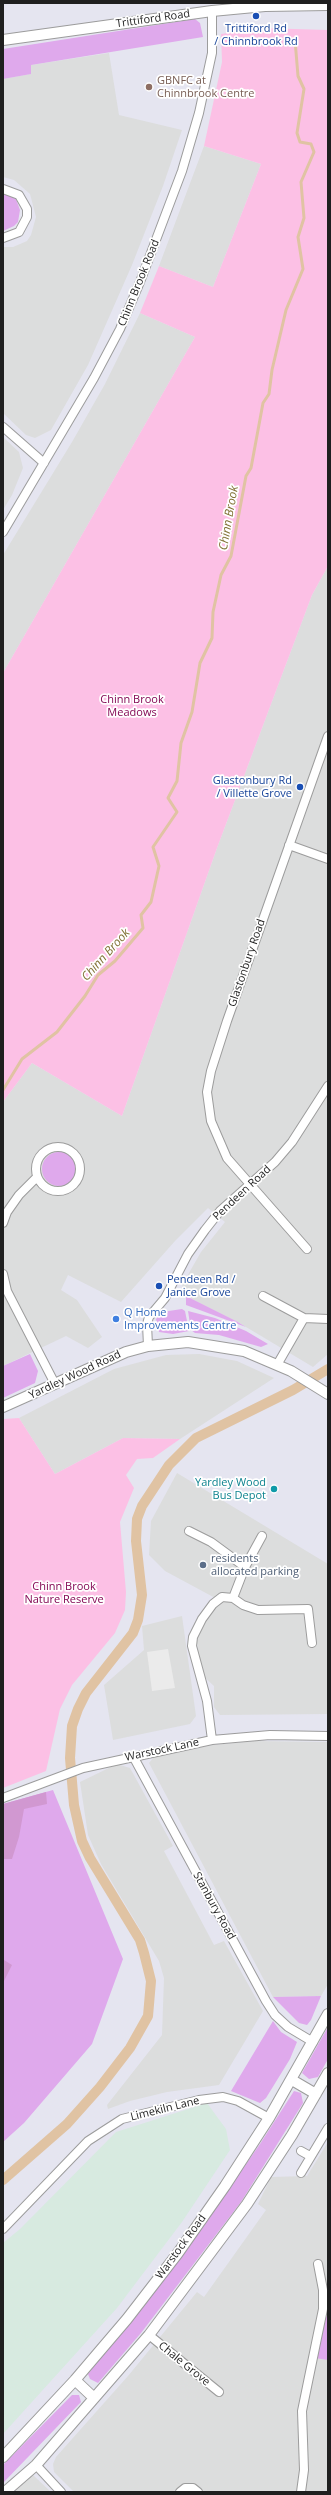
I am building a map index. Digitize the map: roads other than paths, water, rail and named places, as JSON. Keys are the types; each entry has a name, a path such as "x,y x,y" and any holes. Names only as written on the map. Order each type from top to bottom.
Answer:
{"street":[{"name":"Trittiford Road","path":"3,40 265,6 328,5"},
{"name":"Chinn Brook Road","path":"3,532 120,329 182,171 199,113 212,53 212,12"},
{"path":"3,189 19,195 25,205 27,217 19,232 3,238"},
{"path":"3,427 44,463"},
{"name":"Glastonbury Road","path":"306,1249 227,1158 217,1140 211,1121 208,1092 211,1071 227,1021 289,846 325,753 328,736"},
{"path":"289,846 328,858"},
{"name":"Pendeen Road","path":"148,1346 147,1324 150,1317 165,1298 188,1254 220,1211 249,1185 292,1142 328,1086"},
{"path":"3,1223 7,1212 37,1177 36,1163 39,1156 51,1148 65,1148 76,1156 79,1162 78,1177 69,1188 54,1191 47,1188 37,1177"},
{"path":"3,1274 7,1291 55,1384"},
{"path":"263,1296 304,1318 328,1319"},
{"path":"278,1365 304,1318"},
{"name":"Yardley Wood Road","path":"3,1407 100,1362 126,1352 148,1346 188,1342 209,1344 244,1351 294,1373 328,1394"},
{"path":"189,1531 211,1542 245,1567"},
{"path":"233,1598 245,1567 262,1536"},
{"path":"212,1740 207,1701 196,1659 193,1637 202,1619 214,1604 222,1597 233,1598 243,1605 258,1610 308,1609 312,1643"},
{"name":"Warstock Lane","path":"3,1798 83,1768 212,1740 270,1735 328,1736"},
{"name":"Stanbury Road","path":"133,1756 266,2001 275,2015 288,2027 313,2042"},
{"name":"Warstock Road","path":"3,2457 75,2380 127,2319 178,2252 225,2186 269,2118 292,2080 328,2014"},
{"path":"5,2492 36,2464 149,2335 247,2204 328,2073"},
{"path":"292,2080 316,2094"},
{"name":"Limekiln Lane","path":"3,2229 88,2141 122,2119 199,2100 223,2097 238,2101 269,2118"},
{"path":"301,2173 328,2128"},
{"path":"301,2151 310,2156"},
{"path":"301,2492 304,2470 302,2411 325,2309 318,2264"},
{"name":"Chale Grove","path":"149,2335 219,2392"},
{"path":"75,2380 94,2398"},
{"path":"36,2464 61,2492"},
{"path":"180,2492 185,2488 193,2488 198,2492"}],"waterway":[{"name":"Chinn Brook","path":"3,1090 22,1059 57,1032 85,996 98,975 115,961 143,928 141,915 151,902 159,866 153,847 177,812 168,798 177,781 181,743 192,712 200,663 212,638 213,612 221,575 231,556 246,476 251,468 263,403 269,394 272,370 286,310 303,269 298,237 304,218 301,182 314,152 311,144 300,142 297,133 304,89 298,76 295,40"},
{"path":"3,2180 67,2124 100,2087 130,2048 148,2016 151,1981 144,1953 140,1940 90,1858 82,1841 74,1805 70,1758 72,1726 78,1709 86,1693 133,1633 138,1620 142,1595 136,1541 137,1519 142,1506 169,1465 196,1438 293,1390 328,1369"}],"place":[{"name":"Trittiford Rd / Chinnbrook Rd","path":"256,16"},
{"name":"GBNFC at Chinnbrook Centre","path":"149,87"},
{"name":"Glastonbury Rd / Villette Grove","path":"300,787"},
{"name":"Pendeen Rd / Janice Grove","path":"159,1286"},
{"name":"Q Home Improvements Centre","path":"116,1319"},
{"name":"Yardley Wood Bus Depot","path":"274,1489"},
{"name":"residents allocated parking","path":"203,1565"}],"park label":[{"name":"Chinn Brook Meadows","path":"132,706"},
{"name":"Chinn Brook Nature Reserve","path":"64,1593"}]}
